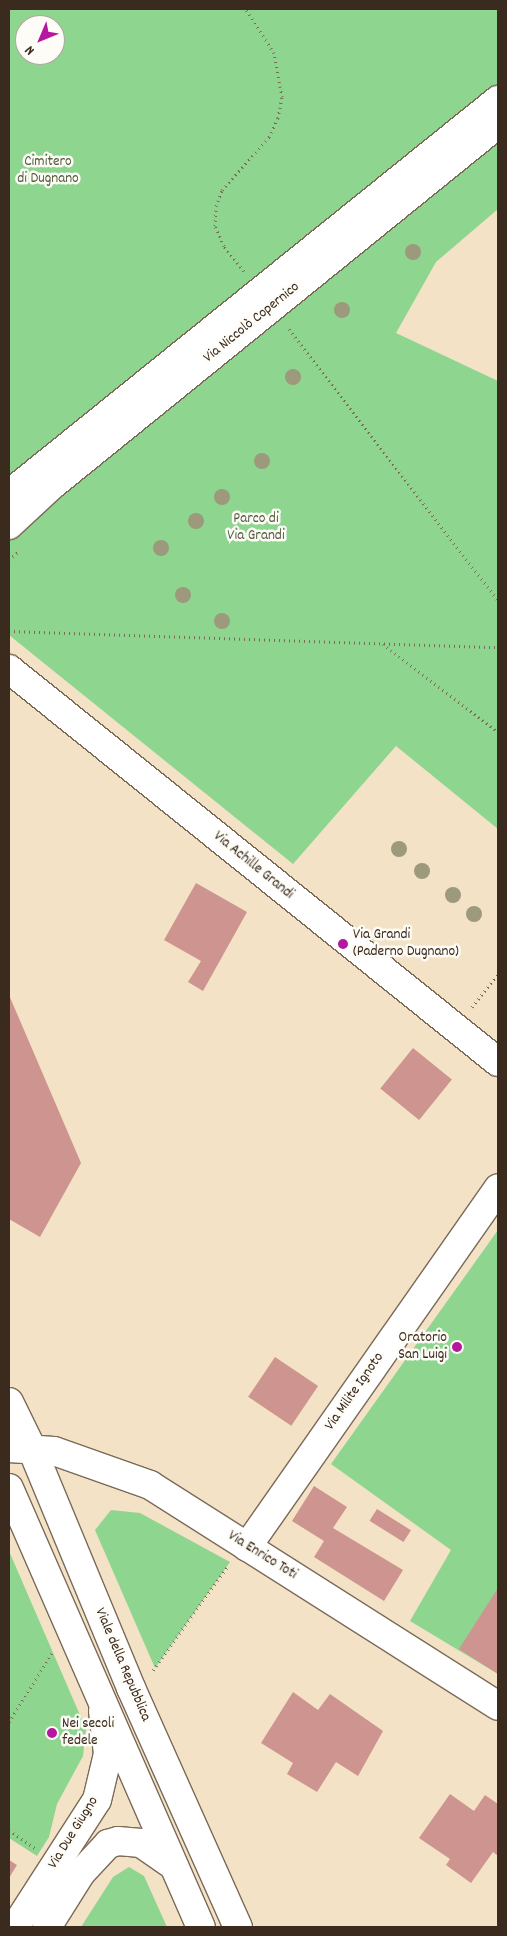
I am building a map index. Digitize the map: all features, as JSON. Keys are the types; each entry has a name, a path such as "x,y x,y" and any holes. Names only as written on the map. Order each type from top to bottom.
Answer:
{"street":[{"name":"Via Niccolò Copernico","path":"9,525 498,100"},
{"name":"Via Niccolò Copernico","path":"9,494 498,124"},
{"name":"Via Achille Grandi","path":"9,670 498,1062"},
{"name":"Via Milite Ignoto","path":"247,1547 498,1188"},
{"name":"Viale della Repubblica","path":"9,1402 20,1448 131,1688 238,1927"},
{"name":"Via Enrico Toti","path":"20,1448 81,1459 150,1485 498,1706"},
{"path":"9,1488 201,1927"},
{"name":"Via Due Giugno","path":"14,1927 97,1800 108,1754 102,1700"},
{"name":"Via Due Giugno","path":"48,1927 81,1873 108,1844 118,1841 141,1843 174,1866"}],"path":[{"path":"246,9 274,53 282,97 278,118 269,137 222,190 216,206 216,226 224,246 498,600"},
{"path":"9,631 498,647"},
{"path":"383,644 498,732"},
{"path":"455,1028 498,974"},
{"path":"131,1688 155,1668 230,1562 247,1547"},
{"path":"9,1722 57,1646"}],"green space":[{"name":"Parco di Via Grandi","path":"9,9 498,9 498,209 436,262 396,333 498,381 498,829 396,746 293,864 9,635"},
{"name":"Oratorio San Luigi","path":"498,1230 498,1674 410,1621 451,1550 331,1464"},
{"path":"111,1510 140,1513 230,1562 155,1668 95,1530"},
{"path":"9,1551 86,1729 83,1756 57,1804 49,1837 37,1856 9,1838"},
{"path":"129,1867 144,1876 167,1927 81,1927 113,1877"}],"building":[{"path":"196,883 247,912 203,991 188,982 201,961 164,940"},
{"path":"9,995 81,1163 40,1237 9,1219"},
{"path":"413,1048 452,1079 419,1120 380,1088"},
{"path":"275,1357 318,1386 291,1426 248,1397"},
{"path":"314,1486 347,1507 333,1528 403,1570 384,1601 314,1557 324,1541 292,1521"},
{"path":"377,1509 411,1530 404,1542 370,1521"},
{"path":"498,1588 498,1674 459,1649"},
{"path":"293,1692 318,1710 330,1694 383,1731 358,1776 336,1762 317,1792 287,1774 293,1763 261,1743"},
{"path":"450,1794 474,1811 485,1795 498,1804 498,1856 493,1852 471,1883 446,1865 450,1859 419,1838"},
{"path":"9,1860 17,1865 9,1878"}],"place":[{"name":"Via Grandi (Paderno Dugnano)","path":"343,944"},
{"name":"Oratorio San Luigi","path":"457,1347"},
{"name":"Nei secoli fedele","path":"52,1733"}],"park label":[{"name":"Cimitero di Dugnano","path":"48,170"}]}
